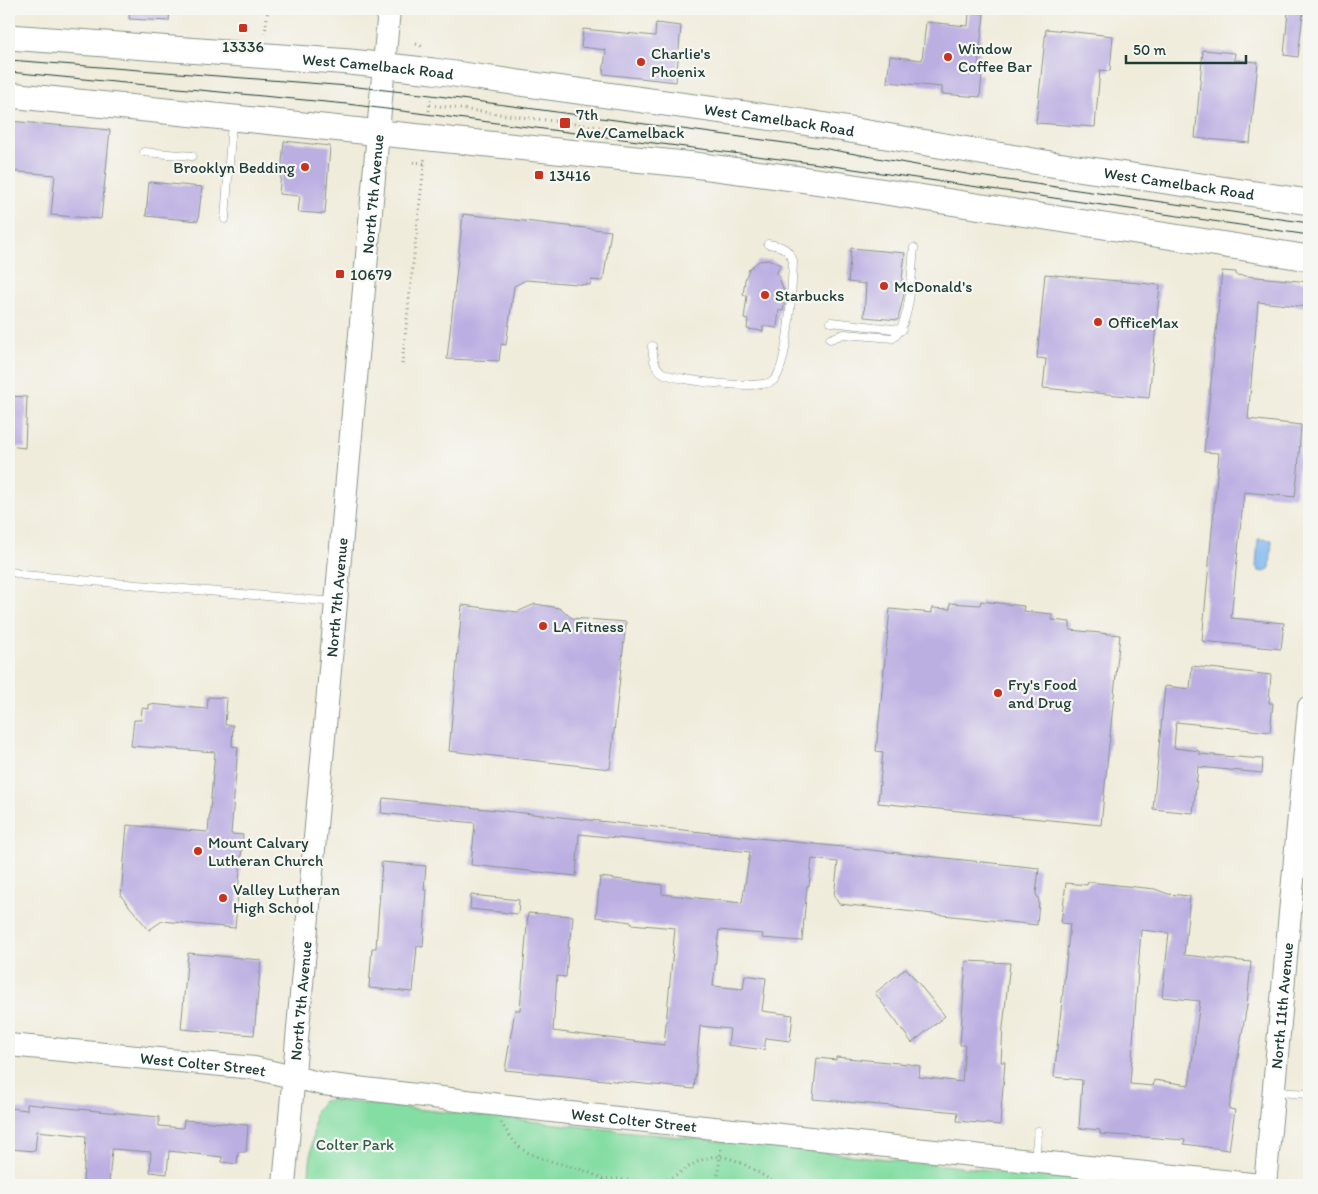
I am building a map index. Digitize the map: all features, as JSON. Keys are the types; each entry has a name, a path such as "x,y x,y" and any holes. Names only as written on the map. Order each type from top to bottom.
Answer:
{"main road":[{"name":"West Camelback Road","path":"9,37 384,66 745,114 1074,168 1309,202"},
{"path":"9,95 628,157 812,180 1309,258"}],"street":[{"name":"North 7th Avenue","path":"284,1185 389,9"},
{"name":"North 11th Avenue","path":"1265,1185 1309,708"},
{"name":"West Colter Street","path":"9,1045 254,1068 323,1084 723,1130 1035,1161 1161,1180 1261,1185"}],"lane":[{"path":"224,219 232,117"},
{"path":"144,152 192,156"},
{"path":"652,346 654,363 662,372 675,377 749,386 763,386 774,381 780,370 784,353 793,261 790,252 780,245 768,244"},
{"path":"830,339 844,334 893,338 902,330 906,320 914,248"},
{"path":"832,322 902,330"},
{"path":"9,571 23,575 337,602"},
{"path":"1275,1092 1309,1094"},
{"path":"1035,1161 1038,1131"}],"path":[{"path":"265,34 268,9"},
{"path":"429,111 430,103 668,136"},
{"path":"402,364 425,152"},
{"path":"413,162 424,163"},
{"path":"498,1120 526,1152 602,1179 610,1185"},
{"path":"717,1185 723,1130"},
{"path":"602,1179 616,1178 648,1182 664,1180 704,1158 720,1157 733,1159 780,1185"}],"green space":[{"name":"Colter Park","path":"332,1100 1131,1185 308,1185 315,1112 323,1101"}],"water":[{"path":"1258,539 1272,540 1270,568 1265,572 1259,571 1256,567"}],"building":[{"path":"130,9 170,9 169,21 129,19"},
{"path":"969,12 984,14 977,74 982,74 980,97 942,94 942,87 887,82 890,56 922,60 926,22 968,26"},
{"path":"1288,12 1303,13 1298,57 1284,55"},
{"name":"Charlie's Phoenix","path":"656,23 681,26 676,82 603,74 606,50 581,47 583,29 655,36"},
{"path":"1046,29 1113,36 1110,71 1100,70 1095,127 1036,123"},
{"path":"1203,50 1235,53 1234,60 1258,62 1250,143 1195,138"},
{"path":"9,121 110,130 101,219 51,215 55,175 9,171"},
{"name":"Brooklyn Bedding","path":"284,141 330,146 325,214 298,212 300,196 279,194"},
{"path":"149,182 202,187 198,221 146,216"},
{"path":"463,214 611,231 603,281 591,280 590,285 526,280 514,286 506,345 501,344 499,361 447,359"},
{"name":"McDonald's","path":"851,248 905,253 901,288 905,289 898,320 864,317 866,284 848,282"},
{"name":"Starbucks","path":"770,260 781,265 777,272 784,291 786,291 783,311 779,310 777,328 763,326 763,331 747,329 748,320 744,319 747,296 743,295 745,280 749,269 759,261"},
{"path":"1222,271 1236,272 1236,275 1309,282 1309,307 1258,302 1248,419 1301,425 1298,471 1295,497 1244,492 1231,618 1284,623 1281,649 1202,641 1219,453 1204,452"},
{"name":"OfficeMax","path":"1045,274 1160,285 1149,398 1043,388 1046,359 1037,358"},
{"path":"9,396 27,397 25,448 9,446"},
{"name":"Fry's Food and Drug","path":"981,601 1024,606 1023,611 1052,614 1052,620 1070,622 1070,630 1120,635 1101,825 878,803 883,752 876,751 890,609 932,613 932,608 950,609 950,603 980,605"},
{"path":"535,604 559,608 572,618 626,622 610,769 449,751 462,605 517,612"},
{"path":"1192,666 1271,675 1269,703 1273,703 1270,732 1176,722 1174,748 1199,751 1199,754 1263,759 1262,773 1198,767 1193,813 1153,809 1165,686 1190,689"},
{"path":"208,697 227,698 225,725 233,725 232,746 238,747 231,834 243,835 235,928 162,921 149,930 121,896 127,825 208,832 215,752 131,746 134,720 141,720 142,708 149,709 149,704 207,709"},
{"path":"383,798 1039,868 1036,894 1039,900 1037,925 839,904 834,896 838,862 812,859 809,886 807,886 802,941 762,938 763,934 719,930 713,986 743,989 745,975 766,978 762,1011 793,1015 790,1041 766,1038 764,1050 728,1045 730,1029 700,1026 694,1089 505,1070 515,1010 520,1010 528,913 573,916 566,977 557,976 553,1031 664,1045 675,928 631,924 631,922 596,917 600,877 662,885 662,894 742,903 750,852 579,834 576,876 471,865 475,823 381,813"},
{"path":"382,862 426,866 424,890 427,890 423,947 417,946 413,992 369,988 372,948 376,948"},
{"path":"1088,882 1155,889 1168,894 1190,896 1184,955 1251,962 1247,1005 1229,1109 1235,1110 1229,1150 1184,1144 1185,1140 1100,1134 1100,1130 1079,1128 1082,1080 1054,1077 1070,924 1061,923 1066,883 1087,885","holes":["1141,930 1169,933 1162,997 1200,1001 1189,1085 1154,1080 1153,1086 1130,1084"]},
{"path":"471,895 519,900 518,914 470,909"},
{"path":"188,953 261,960 254,1035 181,1029"},
{"path":"966,961 1010,963 1003,1027 1001,1062 1005,1062 1000,1125 957,1121 958,1112 813,1099 817,1058 836,1060 836,1057 909,1064 920,1066 919,1077 962,1082 965,1045 960,1045"},
{"path":"906,968 945,1016 912,1043 875,993"},
{"path":"27,1104 159,1117 159,1126 183,1128 184,1120 248,1125 246,1152 238,1152 237,1164 222,1162 222,1157 169,1151 167,1174 150,1172 151,1152 112,1149 109,1183 83,1181 86,1136 37,1131 35,1151 9,1149 9,1108 27,1110"}],"tram line":[{"path":"9,60 348,86 431,95 822,148 972,175 1309,223"},
{"path":"9,72 347,104 819,164 1309,235"}],"place":[{"name":"13336","path":"243,28"},
{"name":"Window Coffee Bar","path":"948,57"},
{"name":"Charlie's Phoenix","path":"641,62"},
{"name":"7th Ave/Camelback","path":"565,123"},
{"name":"Brooklyn Bedding","path":"305,167"},
{"name":"13416","path":"539,175"},
{"name":"10679","path":"340,274"},
{"name":"McDonald's","path":"884,286"},
{"name":"Starbucks","path":"765,295"},
{"name":"OfficeMax","path":"1098,322"},
{"name":"LA Fitness","path":"543,626"},
{"name":"Fry's Food and Drug","path":"998,693"},
{"name":"Mount Calvary Lutheran Church","path":"198,851"},
{"name":"Valley Lutheran High School","path":"223,898"}]}
